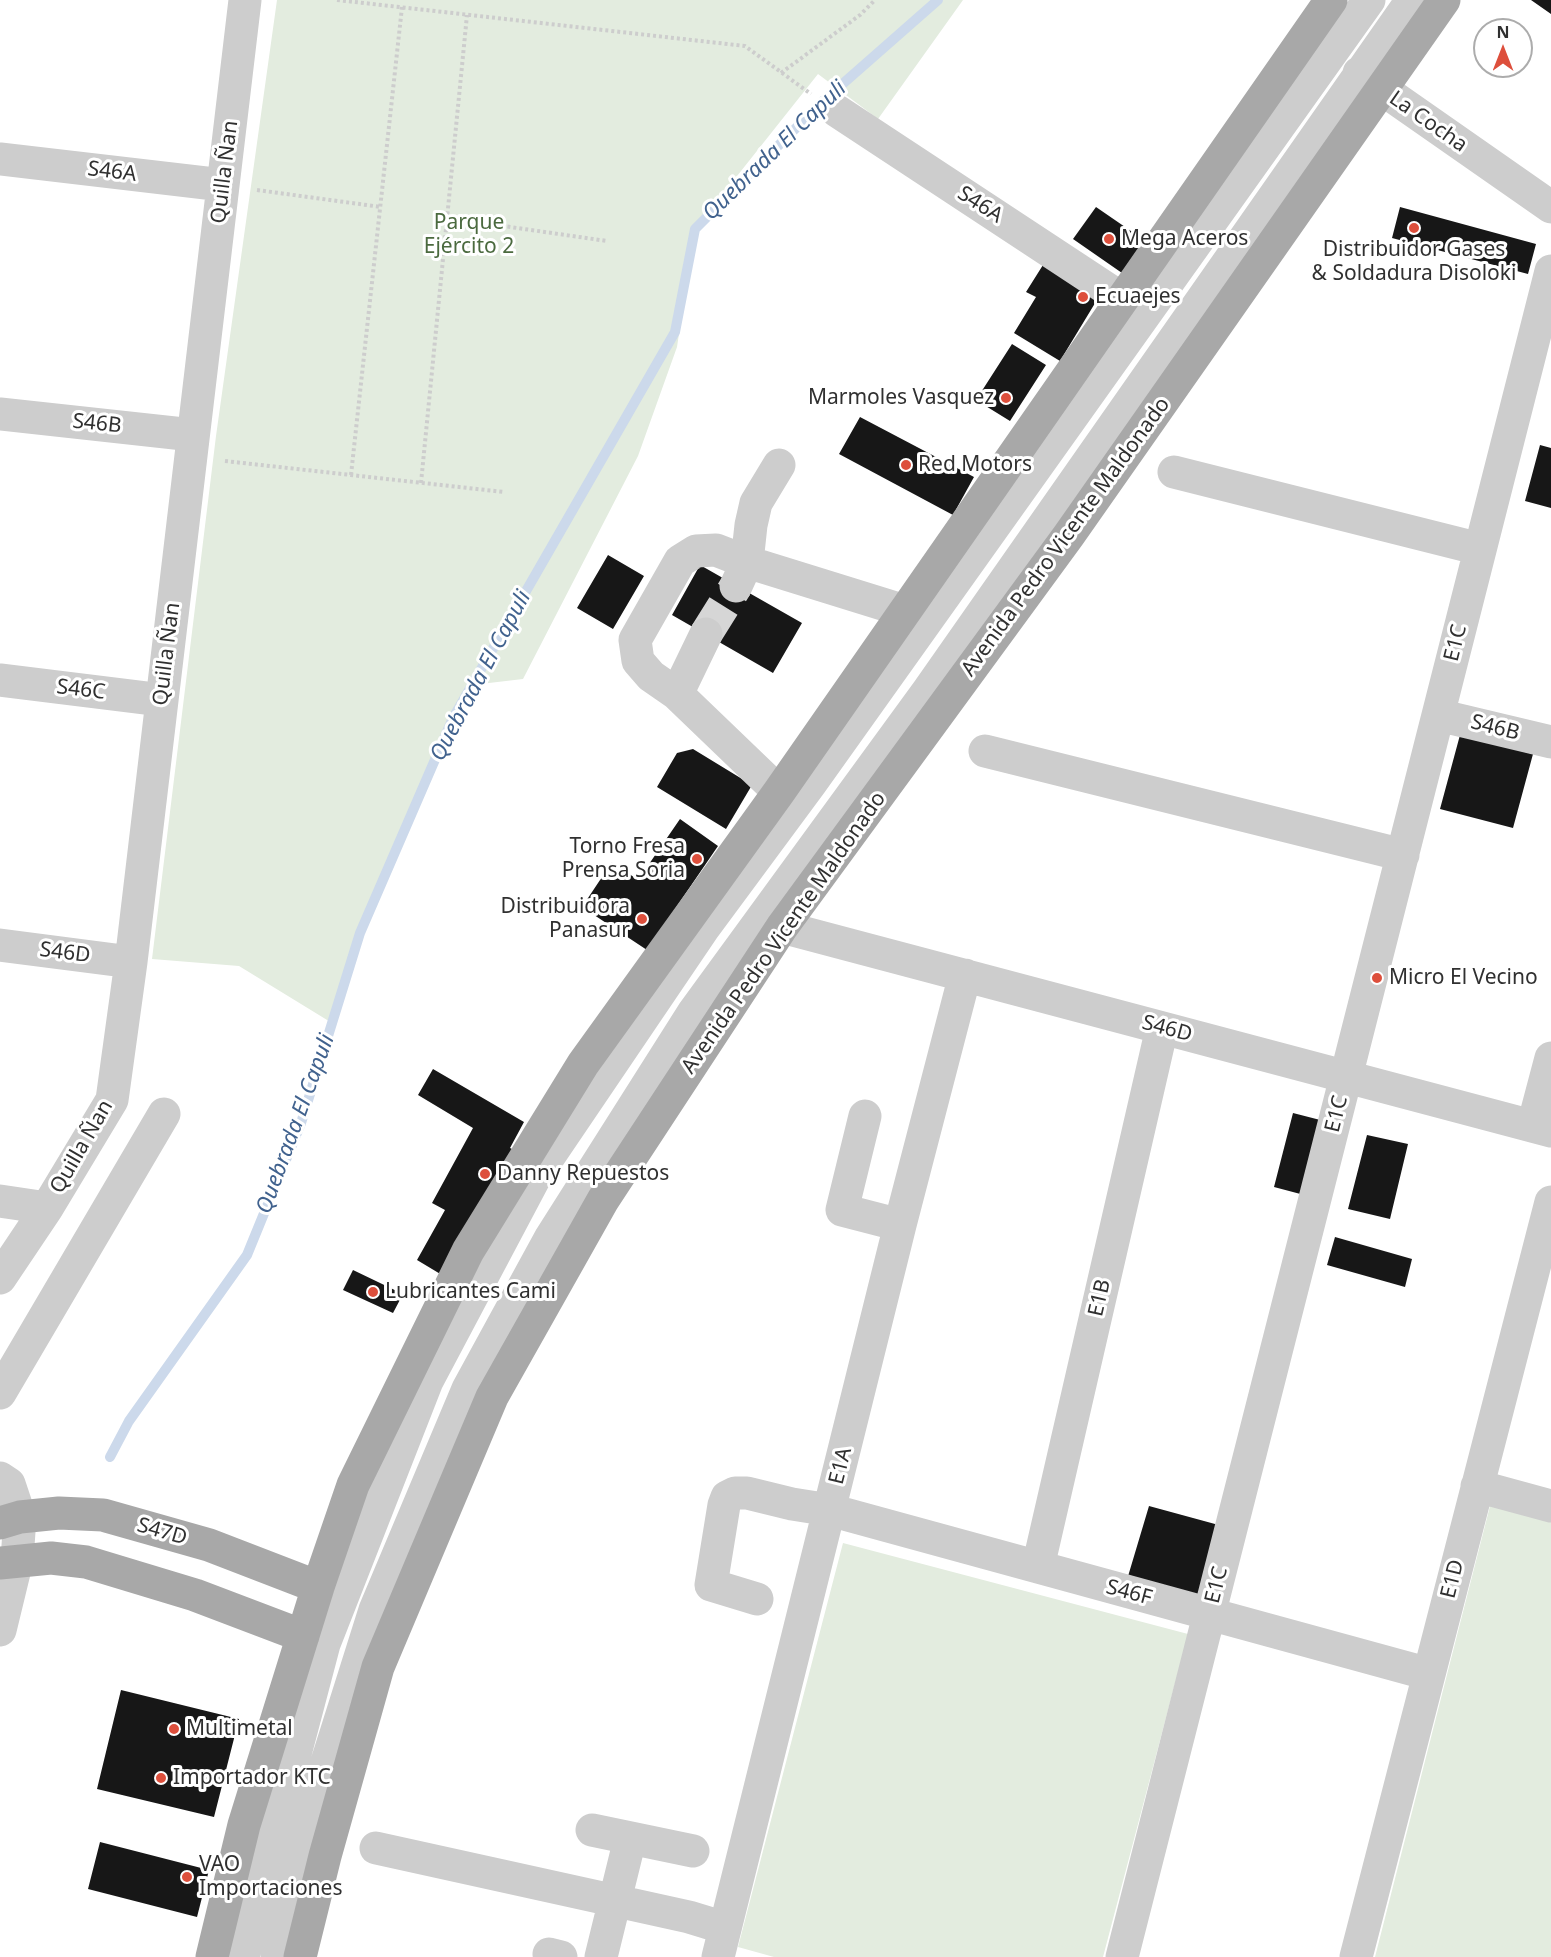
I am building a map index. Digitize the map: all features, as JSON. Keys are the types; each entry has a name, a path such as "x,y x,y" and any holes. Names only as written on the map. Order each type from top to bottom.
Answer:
{"main road":[{"path":"212,1957 244,1825 330,1592 353,1485 468,1251 584,1064 779,792 1124,300 1317,47 1331,0"},
{"name":"Avenida Pedro Vicente Maldonado","path":"300,1957 370,1663 387,1615 492,1396 603,1200 782,927 1069,536 1370,81 1444,0"},
{"name":"S47D","path":"10,1520 59,1513 103,1515 209,1545 330,1592"},
{"path":"9,1562 51,1558 86,1562 195,1595 314,1640"}],"street":[{"name":"Quilla Ñan","path":"0,1278 47,1208 112,1100 131,962 245,0"},
{"path":"1369,0 1317,47 812,783 703,929 535,1177 427,1381 330,1592 387,1615 468,1389 551,1237 693,1013 1370,81 1412,0"},
{"name":"La Cocha","path":"1317,47 1370,81 1551,207"},
{"name":"S46A","path":"837,111 1124,300"},
{"name":"S46A","path":"0,159 223,185"},
{"name":"E1C","path":"1122,1957 1551,271"},
{"name":"S46B","path":"0,414 192,446"},
{"path":"741,574 756,503 779,465"},
{"path":"1174,472 1480,549"},
{"path":"779,792 677,694 651,676 638,661 635,640 680,561 696,551 716,550 741,574 905,611"},
{"path":"677,694 706,634"},
{"name":"S46C","path":"0,680 162,700"},
{"name":"S46B","path":"1438,715 1551,742"},
{"path":"984,751 1403,855"},
{"name":"S46D","path":"782,927 1542,1128"},
{"name":"S46D","path":"0,945 131,962"},
{"name":"E1A","path":"723,1949 900,1225 965,975"},
{"name":"E1B","path":"1038,1567 1162,1028"},
{"path":"1542,1128 1551,1058"},
{"path":"0,1393 164,1114"},
{"path":"865,1116 842,1210 900,1225"},
{"path":"0,1201 47,1208"},
{"name":"E1D","path":"1356,1957 1551,1202"},
{"path":"0,1478 9,1484 10,1520 9,1562 0,1630"},
{"path":"1477,1486 1551,1506"},
{"name":"S46F","path":"757,1599 711,1585 727,1497 735,1493 747,1493 830,1510 1429,1674"},
{"path":"243,1957 271,1845 314,1640 370,1663 315,1800 277,1957"},
{"path":"592,1830 693,1851"},
{"path":"601,1957 630,1839"},
{"path":"376,1848 689,1917 723,1949"}],"path":[{"path":"338,0 745,46 795,83"},
{"path":"781,73 860,15 875,0"},
{"path":"351,475 402,7"},
{"path":"421,483 466,15"},
{"path":"223,185 381,207"},
{"path":"448,218 608,241"},
{"path":"192,446 351,475 504,492"}],"green space":[{"name":"Parque Ejército 2","path":"277,0 963,0 878,119 818,74 695,229 677,347 638,456 523,679 472,685 360,933 332,1023 239,966 152,959 216,436"},
{"path":"1490,1506 1551,1521 1551,1957 1375,1957"},
{"path":"843,1543 1188,1634 1103,1957 774,1957 738,1947"}],"building":[{"path":"1531,0 1551,0 1551,14"},
{"name":"Mega Aceros","path":"1096,207 1144,240 1122,273 1073,239"},
{"path":"1400,207 1536,244 1528,274 1392,238"},
{"path":"1048,257 1103,290 1060,361 1014,333 1036,297 1026,292"},
{"path":"1012,344 1046,365 1010,421 976,400"},
{"name":"Red Motors","path":"860,417 974,477 953,515 839,454"},
{"path":"1540,445 1551,448 1551,508 1525,501"},
{"path":"608,555 644,576 613,629 577,608"},
{"path":"700,565 802,623 773,673 672,615"},
{"path":"1460,735 1533,754 1513,828 1440,809"},
{"path":"693,749 752,785 726,829 657,787 677,753"},
{"path":"680,819 718,846 647,950 582,907 612,862 638,880"},
{"path":"433,1069 524,1122 510,1148 518,1152 447,1278 417,1260 445,1210 432,1203 473,1128 418,1095"},
{"path":"1293,1113 1328,1122 1308,1196 1274,1187"},
{"path":"1367,1135 1408,1144 1390,1219 1348,1209"},
{"path":"1335,1237 1412,1259 1405,1287 1327,1265"},
{"name":"Lubricantes Cami","path":"353,1270 403,1294 393,1313 343,1290"},
{"path":"1149,1506 1226,1527 1206,1594 1192,1603 1126,1583"},
{"path":"121,1690 239,1719 214,1817 97,1789"},
{"path":"100,1842 209,1870 197,1917 88,1889"}],"waterway":[{"name":"Quebrada El Capuli","path":"110,1457 129,1421 247,1255 301,1123 360,933 453,718 675,332 695,229 822,102 938,0"}],"tunnel":[{"path":"706,634 736,586"}],"place":[{"name":"Distribuidor Gases & Soldadura Disoloki","path":"1414,228"},
{"name":"Mega Aceros","path":"1109,239"},
{"name":"Ecuaejes","path":"1083,297"},
{"name":"Marmoles Vasquez","path":"1006,398"},
{"name":"Red Motors","path":"906,465"},
{"name":"Torno Fresa Prensa Soria","path":"697,859"},
{"name":"Distribuidora Panasur","path":"642,919"},
{"name":"Micro El Vecino","path":"1377,978"},
{"name":"Danny Repuestos","path":"485,1174"},
{"name":"Lubricantes Cami","path":"373,1292"},
{"name":"Multimetal","path":"174,1729"},
{"name":"Importador KTC","path":"161,1778"},
{"name":"VAO Importaciones","path":"187,1877"}]}
